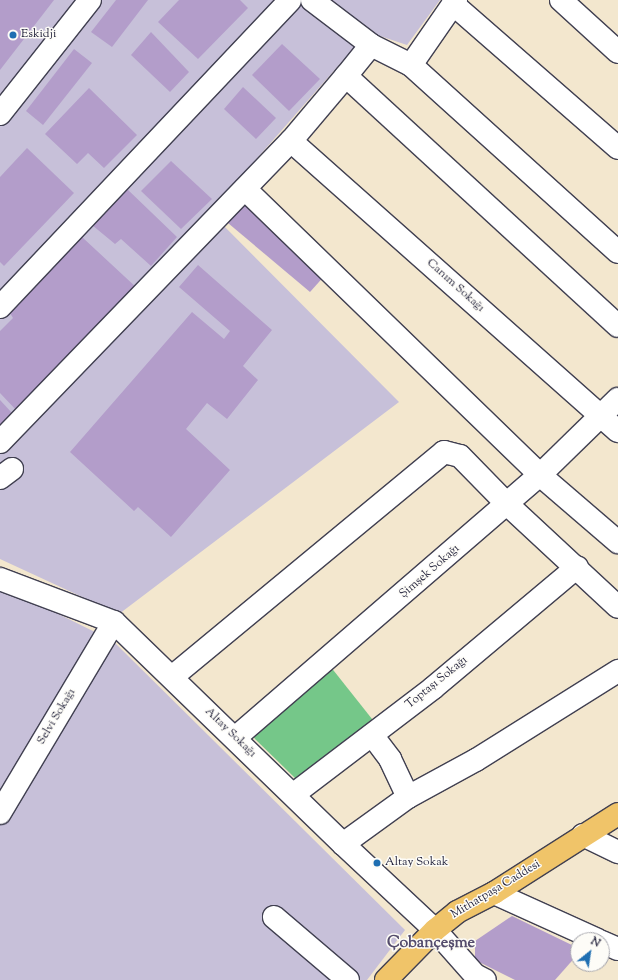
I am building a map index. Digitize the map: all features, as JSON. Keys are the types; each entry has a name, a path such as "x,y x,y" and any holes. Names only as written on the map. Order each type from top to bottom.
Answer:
{"main road":[{"name":"Mithatpaşa Caddesi","path":"386,980 435,930 457,912 494,893 618,814"}],"street":[{"path":"0,114 90,0"},
{"path":"0,307 290,0"},
{"path":"312,0 371,45 411,65 618,252"},
{"path":"561,0 618,52"},
{"path":"411,65 455,2 618,148"},
{"path":"0,442 291,141 371,45"},
{"path":"346,76 618,326"},
{"name":"Canım Sokağı","path":"291,141 610,424"},
{"path":"245,189 540,475 618,542"},
{"name":"Şimşek Sokağı","path":"235,738 540,475 610,424 618,399"},
{"path":"172,677 444,452 460,456 507,504 577,567 618,607"},
{"name":"Toptaşı Sokağı","path":"294,794 433,688 577,567"},
{"name":"Altay Sokağı","path":"0,578 114,622 294,794 343,844 435,930 475,975 485,980"},
{"name":"Selvi Sokağı","path":"0,813 114,622"},
{"path":"343,844 408,797 476,760 618,671"},
{"path":"372,734 390,759 408,797"},
{"path":"583,835 618,852"},
{"path":"494,893 580,932"},
{"path":"274,917 348,980"}],"shaded area":[{"path":"0,0 440,0 407,45 368,32 210,212 399,402 119,614 0,559"},
{"path":"0,585 113,641 405,930 367,980 0,980"}],"green space":[{"path":"330,666 376,724 296,779 249,733"}],"building":[{"name":"Eskidji","path":"0,0 54,0 0,70"},
{"path":"116,0 148,0 112,47 91,32"},
{"path":"179,0 240,0 248,8 198,59 158,22"},
{"path":"151,32 189,72 170,92 131,55"},
{"path":"282,44 320,79 289,111 252,75"},
{"path":"74,49 92,63 43,125 26,111"},
{"path":"243,87 276,118 256,139 224,109"},
{"path":"89,88 137,135 104,168 88,153 77,164 45,134"},
{"path":"27,148 74,193 4,266 0,262 0,177"},
{"path":"171,161 212,199 181,229 141,191"},
{"path":"126,188 177,237 151,266 121,239 115,244 92,225"},
{"path":"243,195 327,273 310,292 222,218"},
{"path":"82,237 138,289 17,411 0,393 0,331 13,318 7,308"},
{"path":"198,265 272,330 243,366 258,380 227,419 207,403 186,429 230,470 171,537 138,507 134,511 70,452 192,312 224,339 230,331 179,287"},
{"path":"0,400 12,413 0,425"},
{"path":"512,916 570,944 570,963 555,980 515,980 475,960 475,941"}],"place":[{"name":"Eskidji","path":"13,35"},
{"name":"Altay Sokak","path":"377,863"}],"district":[{"name":"Çobançeşme","path":"431,944"}]}
